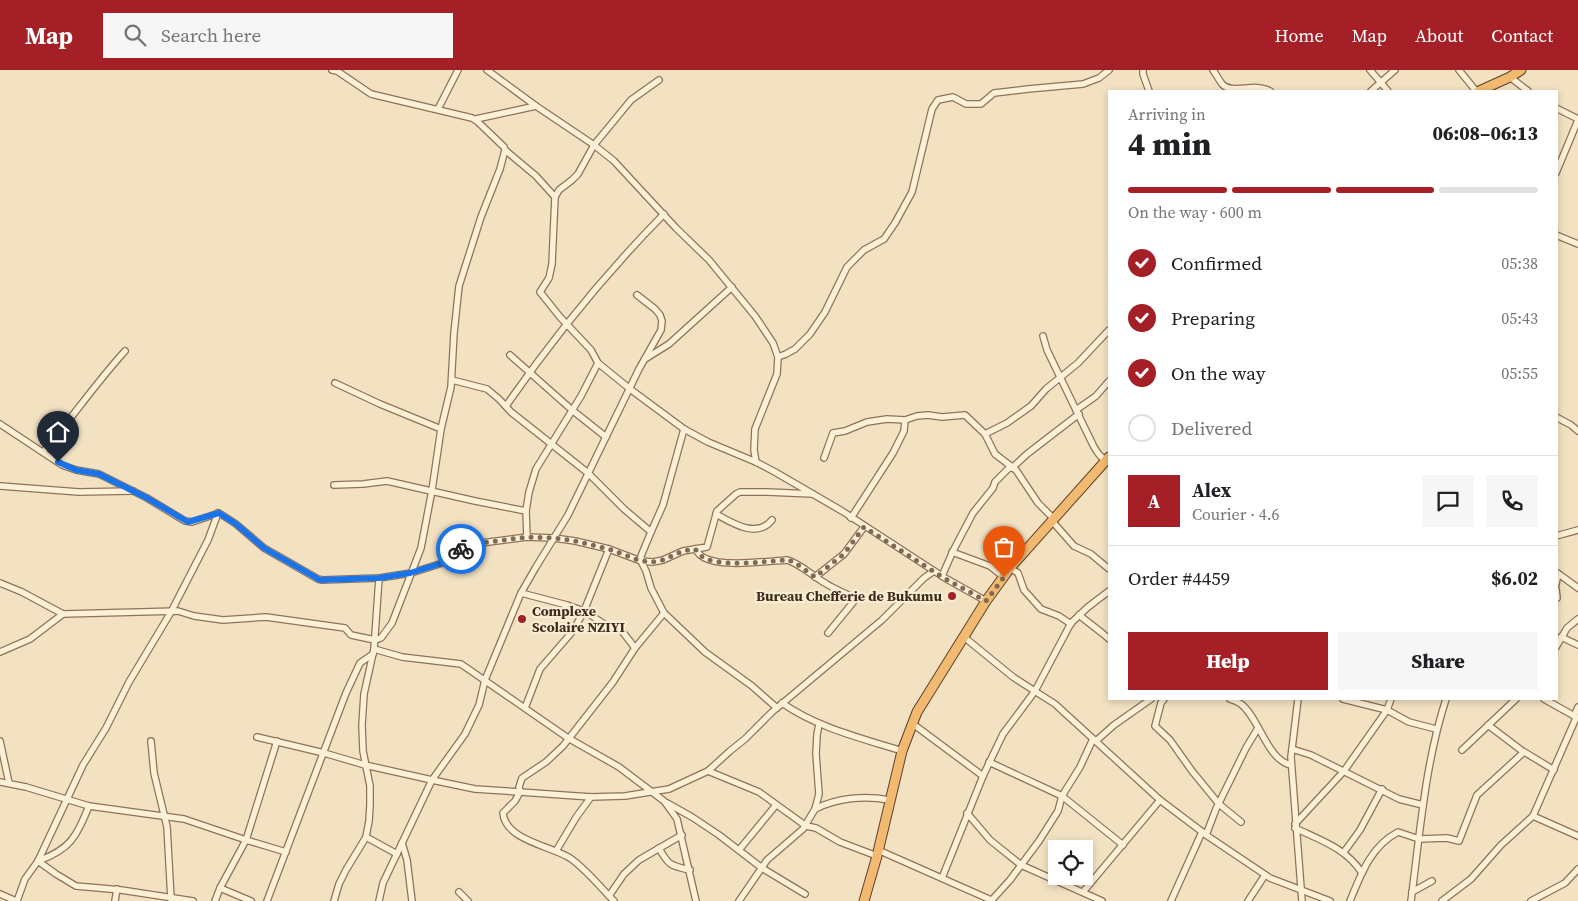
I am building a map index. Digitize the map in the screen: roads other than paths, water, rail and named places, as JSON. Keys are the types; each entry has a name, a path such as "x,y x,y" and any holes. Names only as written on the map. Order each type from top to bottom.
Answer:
{"highway":[{"path":"1480,90 1510,77 1520,70"},
{"path":"864,901 878,853 902,751 918,712 986,601 1010,568 1108,460"}],"street":[{"path":"332,70 337,71 371,94 438,109 476,120 505,150 536,176 555,197"},
{"path":"438,109 458,70"},
{"path":"487,70 614,161 676,228 709,260 755,316 774,343 778,357 777,374 755,429 754,450 756,462"},
{"path":"778,357 795,349 810,334 825,312 847,267 864,250 884,239 895,223 912,192 932,109 938,100 953,96 966,104 981,104 994,94 1083,84 1098,78 1109,70"},
{"path":"1143,70 1149,90"},
{"path":"1213,70 1228,89 1257,87 1268,90"},
{"path":"1370,70 1387,90"},
{"path":"1372,90 1395,70"},
{"path":"1459,70 1477,90"},
{"path":"1510,77 1527,90"},
{"path":"659,80 633,97 594,145 578,174 559,190 555,197 552,264 549,278 540,292 591,350 598,363 684,429 708,442 756,462 813,494 942,576 986,601"},
{"path":"476,120 536,106"},
{"path":"1558,109 1578,119 1558,165"},
{"path":"0,584 22,592 63,614 178,611 194,616 223,620 266,617 346,628 351,635 375,640 381,638 392,623 421,548 441,429 452,380 459,286 505,150"},
{"path":"506,406 600,282 664,214"},
{"path":"1558,236 1578,244"},
{"path":"644,360 669,344 732,287"},
{"path":"379,901 383,883 432,780 465,734 479,705 486,680 521,593 568,515 644,360 661,330 662,320 655,308 637,295"},
{"path":"985,434 1007,423 1031,406 1060,376 1078,363 1108,331"},
{"path":"1043,336 1047,350 1098,454 1108,460"},
{"path":"43,452 125,351"},
{"path":"510,355 572,410 606,437"},
{"path":"527,537 526,511 536,469 598,363"},
{"path":"452,380 487,389 511,412 588,473 650,532"},
{"path":"942,576 952,552 973,513 993,488 995,482 1078,412 1108,382"},
{"path":"335,383 441,429"},
{"path":"824,458 833,434 867,422 888,419 905,420 928,415 942,417 965,415 985,434 995,454 1020,475 1038,503 1074,546 1091,554 1108,567"},
{"path":"1558,419 1571,425 1578,431"},
{"path":"851,518 893,453 904,431 905,420"},
{"path":"0,424 62,465 76,470 99,474 188,522 218,513 236,524 264,548 318,579 379,578 410,573 452,560 462,547 466,545 527,537 575,541 609,549 641,561 658,562 683,551 705,548 708,544 716,514 740,492 813,494"},
{"path":"684,429 663,506 641,556 650,588 664,614 705,652 780,706 819,724 902,751"},
{"path":"334,484 363,484 386,481 526,511"},
{"path":"0,486 79,492 134,492"},
{"path":"0,894 16,901 25,879 38,861 84,765 106,728 129,682 171,612 208,540 218,513"},
{"path":"716,514 738,526 754,530 769,524 772,520"},
{"path":"815,577 844,554 864,527"},
{"path":"1558,535 1578,530"},
{"path":"525,708 540,670 573,631 584,611 609,549"},
{"path":"695,549 706,558 736,564 787,560 794,562 815,577 854,598 856,600 828,633"},
{"path":"952,552 990,566 1004,577"},
{"path":"1010,568 1018,573 1024,590 1041,609 1059,616 1071,624"},
{"path":"257,737 365,765 475,789 592,798 625,796 669,788 708,772 780,706 882,620 924,578 934,571"},
{"path":"1558,574 1578,588"},
{"path":"334,901 342,877 366,837 370,786 365,765 362,725 363,697 375,640 379,578"},
{"path":"942,878 982,776 1003,734 1035,691 1071,624 1079,615 1108,592"},
{"path":"521,593 584,611 606,625 622,631 635,648"},
{"path":"0,652 30,639 63,614"},
{"path":"664,614 635,648 613,682 563,746 546,762 522,778 520,792 515,801 504,810 504,818 506,823 521,837 570,858 585,870 612,899 624,874 639,860 682,835"},
{"path":"1079,615 1108,639"},
{"path":"1558,643 1567,628 1578,619"},
{"path":"964,637 1014,677 1055,704 1160,800 1204,833 1265,874 1330,901"},
{"path":"1561,637 1578,645"},
{"path":"373,651 402,657 457,663 467,667 568,738 619,767 664,801 692,817 762,868 805,894"},
{"path":"267,901 346,693 361,661 373,651"},
{"path":"1139,700 1143,705"},
{"path":"708,772 759,792 806,826 816,828 840,842 878,853 991,900 1010,880 1039,841 1058,811 1062,796 1095,740 1150,700"},
{"path":"1163,700 1155,726 1170,740 1219,804 1240,822"},
{"path":"1232,700 1243,706 1273,754 1286,764 1291,765"},
{"path":"1298,700 1291,765 1302,901"},
{"path":"1347,700 1387,710 1409,722 1436,730"},
{"path":"1295,826 1344,771 1387,710 1391,700"},
{"path":"1411,901 1423,805 1436,730 1446,700"},
{"path":"1462,750 1515,700"},
{"path":"1546,700 1576,717"},
{"path":"1442,901 1471,879 1501,844 1533,816 1576,717 1578,706"},
{"path":"739,901 767,860 806,826 816,809 819,794 816,754 819,724"},
{"path":"913,724 982,776"},
{"path":"1488,725 1524,752 1554,770"},
{"path":"1171,901 1246,748 1258,728"},
{"path":"0,741 9,784"},
{"path":"152,741 154,773 166,816 170,899"},
{"path":"215,901 246,840 277,741"},
{"path":"1292,749 1311,755 1399,799 1423,805"},
{"path":"1350,901 1371,856 1389,837 1398,832 1419,839 1447,838 1459,841 1477,795 1524,752"},
{"path":"989,762 1062,796 1123,845"},
{"path":"0,782 26,787 89,806 184,819 286,852"},
{"path":"1344,852 1360,830 1382,789"},
{"path":"556,851 577,816 592,798"},
{"path":"816,809 832,802 848,799 878,798 889,800"},
{"path":"1086,896 1123,845 1160,800"},
{"path":"664,801 677,819 696,901"},
{"path":"739,850 776,805"},
{"path":"38,861 55,855 69,844 74,838 89,806"},
{"path":"968,813 990,840 1021,865 1086,896 1102,901"},
{"path":"1533,816 1578,836"},
{"path":"1295,826 1344,852 1355,862 1362,873"},
{"path":"366,837 397,854"},
{"path":"402,843 407,860 412,901"},
{"path":"659,848 666,861 671,865 690,870"},
{"path":"38,861 76,886 117,889 170,899 193,901"},
{"path":"1531,901 1566,883 1578,869"},
{"path":"1248,901 1265,874"},
{"path":"1412,892 1432,881"},
{"path":"220,888 251,901"},
{"path":"115,901 117,889"},
{"path":"459,892 468,901"}],"place":[{"name":"Bureau Chefferie de Bukumu","path":"952,596"},
{"name":"Complexe Scolaire NZIYI","path":"522,619"}]}
